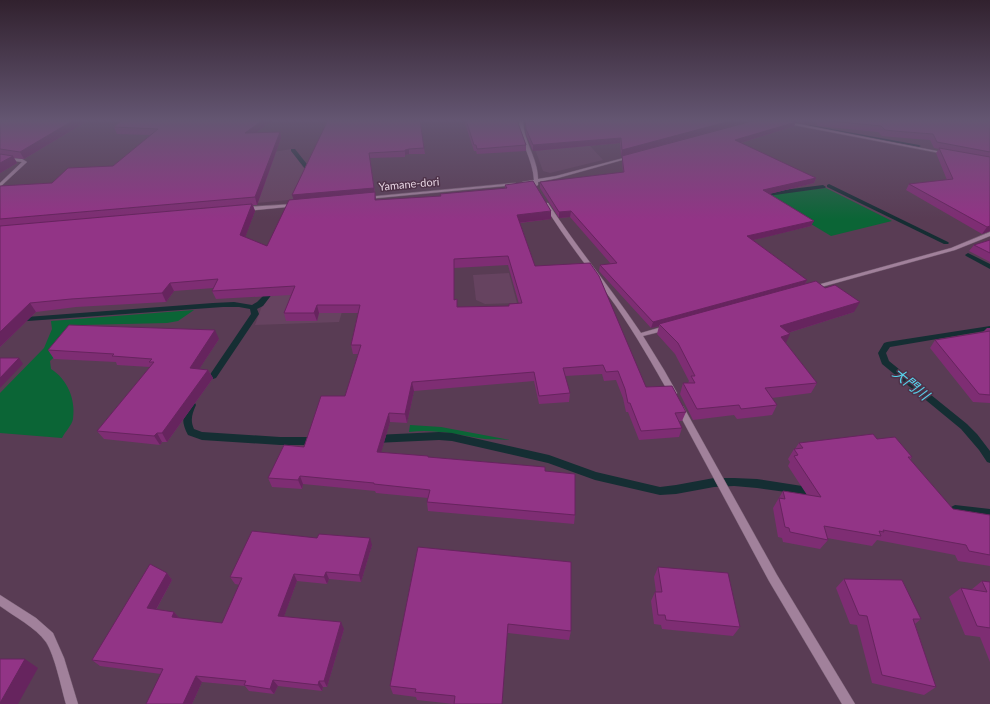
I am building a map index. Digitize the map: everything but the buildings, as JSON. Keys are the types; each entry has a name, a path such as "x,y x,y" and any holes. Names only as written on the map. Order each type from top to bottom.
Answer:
{"street":[{"path":"530,153 537,171 537,190"},
{"path":"946,153 952,154"},
{"name":"Yamane-dori","path":"363,198 537,181 634,156"},
{"path":"0,158 22,160 25,162 0,186"},
{"path":"541,196 557,222 640,335 659,365 674,396"},
{"path":"241,210 304,204"},
{"path":"808,289 953,249 990,234"},
{"path":"640,335 672,326"},
{"path":"678,403 716,476 773,578 849,704"},
{"path":"0,600 26,618 50,638 72,704"}],"shaded area":[{"path":"268,153 293,153 302,166 330,196 193,209 214,162"},
{"path":"536,153 596,153 603,160 550,173 543,171"},
{"path":"509,273 517,303 485,304 476,300 473,275"},
{"path":"348,291 339,322 255,325 262,306 273,292"}],"green space":[{"path":"826,188 892,221 831,236 791,212 767,195"},
{"path":"194,310 178,321 167,323 81,325 67,341 67,345 50,361 51,369 62,378 72,397 74,412 73,419 62,438 0,433 0,393 44,348 52,329 51,321"},
{"path":"410,425 441,427 510,440 482,439 435,432 409,432"}],"waterway":[{"path":"295,153 312,174"},
{"path":"829,186 946,243"},
{"path":"760,195 823,187"},
{"path":"968,255 990,267"},
{"path":"253,308 260,304 273,289"},
{"path":"0,321 223,304 248,306 253,308"},
{"path":"213,376 255,314 253,308"},
{"name":"大門川","path":"990,328 887,345 882,353 885,362 964,426 983,447 990,459"},
{"path":"192,405 187,415 187,422 191,432 202,436 280,441 315,441"},
{"path":"375,439 439,436 452,437 549,459 595,476 660,491 676,490 722,482 734,482 815,492"},
{"path":"955,510 990,514"}]}
